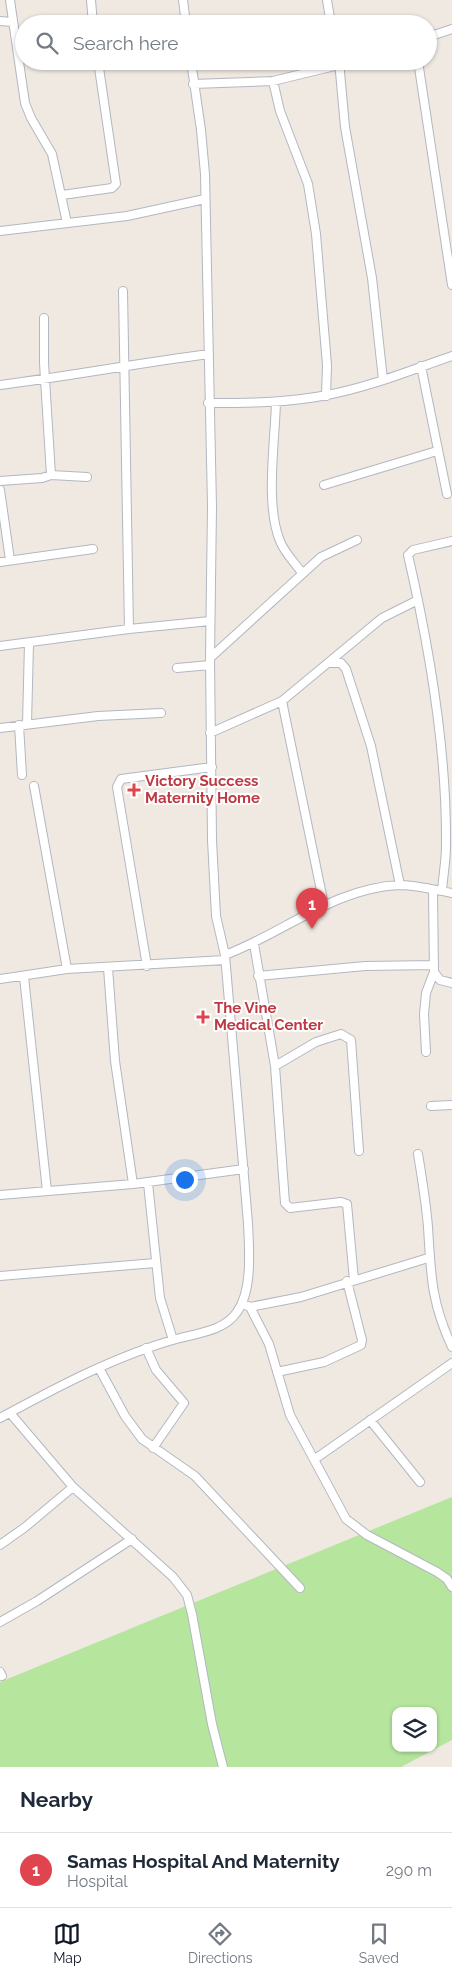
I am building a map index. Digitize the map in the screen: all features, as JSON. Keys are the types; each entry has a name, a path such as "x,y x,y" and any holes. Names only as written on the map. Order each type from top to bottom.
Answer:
{"street":[{"path":"10,0 15,40"},
{"path":"92,0 93,15"},
{"path":"183,0 185,15"},
{"path":"327,0 330,15"},
{"path":"0,21 12,22"},
{"path":"437,34 452,29"},
{"path":"20,70 26,107 52,154 67,223"},
{"path":"62,195 112,188 116,184 99,70"},
{"path":"191,70 201,130 206,199 208,403 212,506 210,621 212,840 216,916 225,958 244,1169 250,1257 246,1306 269,1344 290,1415 350,1524 449,1578 452,1587"},
{"path":"193,84 273,81 316,70"},
{"path":"340,70 345,127 372,278 383,380"},
{"path":"419,70 452,285"},
{"path":"273,81 280,111 308,184 316,234 327,365 326,396"},
{"path":"0,232 127,216 206,199"},
{"path":"123,291 126,365 129,629"},
{"path":"44,318 45,378 51,475"},
{"path":"0,385 209,354"},
{"path":"208,403 276,402 326,396 383,380 452,356"},
{"path":"421,366 447,494"},
{"path":"276,402 272,506 274,524 280,543 302,573"},
{"path":"324,485 437,450"},
{"path":"0,481 42,478 51,475 87,476"},
{"path":"0,490 10,560"},
{"path":"177,668 210,662 321,557 357,540"},
{"path":"426,1052 424,1014 426,994 434,969 438,891 446,848 449,814 440,730 418,600 408,555 413,550 452,541"},
{"path":"0,562 93,550"},
{"path":"210,732 282,701 382,618 418,600"},
{"path":"0,646 129,629 210,621"},
{"path":"22,775 23,725 29,642"},
{"path":"328,663 341,663 346,669 364,720 400,885"},
{"path":"282,701 324,905"},
{"path":"0,728 98,716 161,713"},
{"path":"147,966 117,787 121,779 212,768"},
{"path":"34,786 67,969"},
{"path":"0,979 24,977 67,969 147,966 225,958 324,905 363,890 400,885 452,893"},
{"path":"254,944 275,1066 285,1203 290,1208 345,1202 352,1240 350,1280 362,1340 361,1345 324,1362 277,1372"},
{"path":"258,976 365,966 434,969"},
{"path":"108,968 117,1071 133,1184"},
{"path":"434,969 440,980 452,983"},
{"path":"24,977 47,1191"},
{"path":"275,1066 329,1037 341,1034 351,1040 359,1150"},
{"path":"431,1106 452,1105"},
{"path":"418,1154 428,1228 428,1258 434,1300 440,1323 452,1347"},
{"path":"0,1195 133,1184 244,1169"},
{"path":"148,1182 160,1298 173,1340"},
{"path":"0,1418 99,1368 146,1348 214,1329 246,1306 282,1302 428,1258"},
{"path":"0,1276 155,1262"},
{"path":"146,1348 156,1370 184,1403 153,1448"},
{"path":"315,1459 452,1363"},
{"path":"99,1368 126,1416 142,1439 195,1476 300,1588"},
{"path":"10,1413 73,1487 173,1577 186,1595 192,1614 212,1724 223,1767"},
{"path":"370,1420 420,1482"},
{"path":"0,1545 24,1528 73,1487"},
{"path":"0,1622 37,1601 132,1540"}],"green space":[{"path":"452,1497 452,1740 437,1748 437,1707 392,1707 392,1752 429,1752 401,1767 0,1767 0,1682"}],"place":[{"name":"Victory Success Maternity Home","path":"134,790"},
{"name":"Samas Hospital And Maternity","path":"312,929"},
{"name":"The Vine Medical Center","path":"203,1017"}]}
